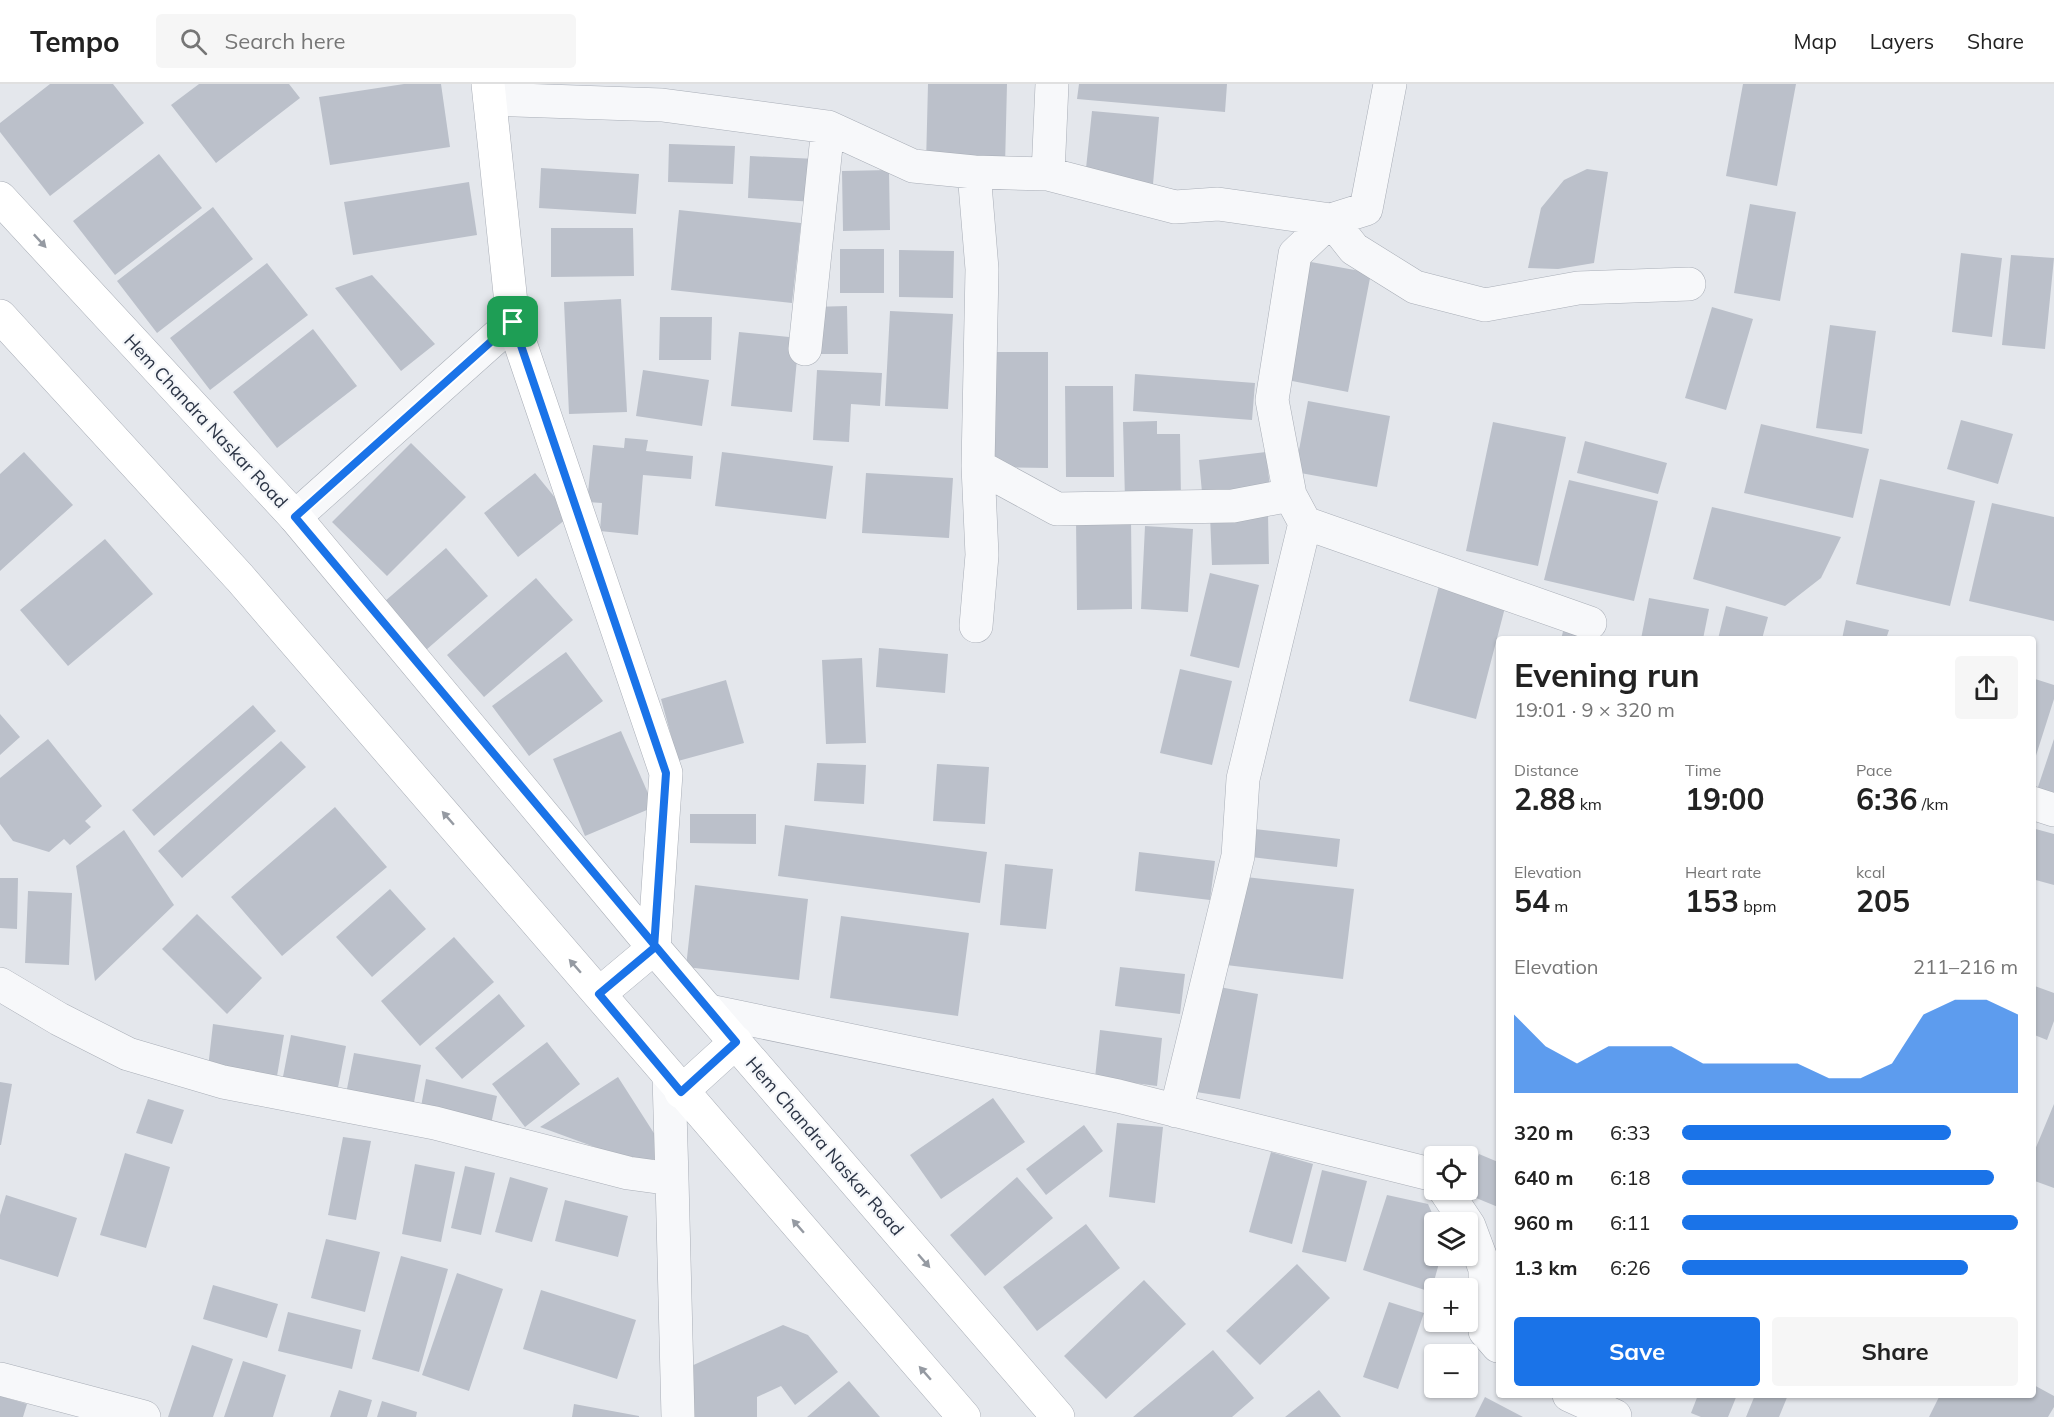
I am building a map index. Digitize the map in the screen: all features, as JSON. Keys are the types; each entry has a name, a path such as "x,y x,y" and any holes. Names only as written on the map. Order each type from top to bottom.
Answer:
{"main road":[{"path":"489,91 513,322 666,773 654,948 599,994"},
{"name":"Hem Chandra Naskar Road","path":"2,203 295,517 654,948 1058,1417"},
{"path":"0,316 240,578 964,1417"},
{"path":"675,1084 736,1042"}],"street":[{"path":"1048,174 1052,84"},
{"path":"489,91 662,105 828,128 913,166 974,172 1048,174 1175,207 1218,204 1331,220 1366,209 1390,84"},
{"path":"805,350 828,128"},
{"path":"974,172 982,268 978,466 982,555 976,626"},
{"path":"1331,220 1354,249 1415,287 1485,305 1578,288 1689,284"},
{"path":"1176,1111 1238,856 1243,779 1297,509 1272,400 1295,254 1331,220"},
{"path":"295,517 513,322"},
{"path":"978,466 1057,509 1233,506 1297,509 1590,623"},
{"path":"2036,803 2054,810"},
{"path":"0,984 59,1019 128,1054 223,1082 435,1123 628,1173 672,1179"},
{"path":"709,1011 1106,1094 1424,1173"},
{"path":"675,1084 672,1179 678,1417"},
{"path":"1452,1200 1492,1265 1485,1330 1496,1344"},
{"path":"0,1379 144,1417"},
{"path":"1575,1398 1615,1417"}],"building":[{"path":"50,84 113,84 144,123 50,196 0,132 0,123"},
{"path":"199,84 289,84 300,98 216,163 171,105"},
{"path":"404,84 441,84 450,147 330,165 319,97"},
{"path":"928,84 1007,84 1005,166 926,164"},
{"path":"1079,84 1227,84 1225,112 1077,99"},
{"path":"1743,84 1796,84 1777,186 1726,176"},
{"path":"1092,111 1159,117 1153,184 1085,178"},
{"path":"669,144 735,146 733,184 668,182"},
{"path":"159,154 202,208 115,275 73,221"},
{"path":"750,156 817,159 815,202 748,198"},
{"path":"541,168 639,174 636,214 539,208"},
{"path":"1587,169 1608,172 1594,263 1558,269 1528,268 1541,208 1564,180"},
{"path":"889,170 890,230 843,231 842,171"},
{"path":"469,182 477,235 353,255 344,202"},
{"path":"1750,204 1796,212 1780,301 1734,293"},
{"path":"213,207 253,259 157,333 117,281"},
{"path":"679,210 801,223 792,303 671,290"},
{"path":"551,228 633,228 634,276 551,277"},
{"path":"840,249 884,249 884,293 840,293"},
{"path":"899,250 954,251 953,298 899,297"},
{"path":"1961,253 2002,258 1992,337 1952,332"},
{"path":"2011,255 2054,258 2045,349 2002,345"},
{"path":"1300,260 1371,273 1348,392 1277,378"},
{"path":"267,263 308,315 210,390 170,338"},
{"path":"372,275 435,344 401,371 335,288"},
{"path":"621,299 627,412 569,414 564,302"},
{"path":"847,306 848,354 812,354 811,307"},
{"path":"1712,307 1753,319 1726,410 1685,398"},
{"path":"890,311 953,314 948,409 885,406"},
{"path":"660,317 712,317 711,360 659,360"},
{"path":"1830,325 1876,331 1862,434 1816,428"},
{"path":"313,329 357,386 277,448 233,392"},
{"path":"739,332 799,338 792,412 731,406"},
{"path":"988,352 1048,352 1048,468 987,467"},
{"path":"643,370 709,380 702,426 636,416"},
{"path":"817,370 882,373 880,406 851,404 849,442 813,440"},
{"path":"1135,374 1255,383 1252,420 1133,411"},
{"path":"1065,386 1113,386 1114,477 1066,477"},
{"path":"1308,401 1390,416 1377,487 1295,472"},
{"path":"1961,420 2013,434 1998,484 1947,469"},
{"path":"1157,421 1157,434 1180,434 1181,499 1125,500 1123,422"},
{"path":"1493,422 1566,437 1538,566 1466,551"},
{"path":"1761,424 1869,449 1853,518 1744,493"},
{"path":"625,438 648,440 646,451 693,456 691,479 643,475 638,535 600,531 602,503 587,502 593,445 624,448"},
{"path":"1585,441 1667,463 1658,494 1577,473"},
{"path":"411,443 466,497 387,576 332,522"},
{"path":"24,452 73,505 0,571 0,474"},
{"path":"722,452 833,466 826,519 715,506"},
{"path":"1266,452 1271,496 1203,503 1199,460"},
{"path":"535,473 570,516 518,557 484,513"},
{"path":"866,473 953,478 949,538 862,533"},
{"path":"1880,479 1975,501 1950,606 1856,584"},
{"path":"1569,480 1658,501 1634,601 1544,580"},
{"path":"1992,503 2054,517 2054,621 1969,601"},
{"path":"1712,507 1841,537 1821,578 1785,606 1693,579"},
{"path":"1268,514 1269,564 1212,565 1210,515"},
{"path":"1076,519 1131,519 1132,609 1077,610"},
{"path":"1145,526 1193,529 1188,612 1141,609"},
{"path":"105,539 153,594 68,666 20,610"},
{"path":"446,548 488,596 426,650 384,602"},
{"path":"1210,573 1259,585 1239,668 1190,656"},
{"path":"536,578 573,620 484,697 447,655"},
{"path":"1441,578 1508,596 1476,719 1409,701"},
{"path":"1649,598 1709,609 1704,636 1642,636"},
{"path":"1726,606 1768,617 1763,636 1719,636"},
{"path":"1846,620 1889,630 1887,636 1843,636"},
{"path":"1564,628 1590,636 1562,636"},
{"path":"879,648 948,654 945,693 876,687"},
{"path":"566,652 603,701 529,756 492,706"},
{"path":"862,658 866,743 826,744 822,660"},
{"path":"1180,669 1232,681 1212,765 1160,753"},
{"path":"2036,679 2054,685 2054,699 2036,756"},
{"path":"726,680 744,743 678,761 661,699"},
{"path":"253,705 276,731 154,836 132,810"},
{"path":"0,714 20,737 0,755"},
{"path":"621,731 654,807 585,836 553,759"},
{"path":"48,739 102,806 85,821 91,827 70,845 64,839 49,852 13,841 0,824 0,778"},
{"path":"2054,739 2054,795 2037,790"},
{"path":"281,741 306,767 182,878 158,851"},
{"path":"817,763 866,765 864,804 814,801"},
{"path":"937,764 989,767 985,824 933,821"},
{"path":"335,807 387,867 282,956 231,897"},
{"path":"690,814 756,814 756,844 690,843"},
{"path":"785,825 987,852 980,903 778,876"},
{"path":"1246,828 1340,839 1337,867 1243,856"},
{"path":"2036,829 2054,834 2054,885 2036,880"},
{"path":"124,830 174,905 95,981 76,866"},
{"path":"1139,852 1215,861 1210,900 1135,891"},
{"path":"1005,864 1053,869 1046,929 1000,925"},
{"path":"1237,876 1354,889 1343,979 1226,965"},
{"path":"0,878 18,878 17,929 0,928"},
{"path":"695,885 808,899 799,980 686,967"},
{"path":"390,889 426,929 372,977 336,937"},
{"path":"28,891 72,893 69,965 25,963"},
{"path":"197,914 262,978 227,1014 162,949"},
{"path":"841,916 969,933 958,1016 830,998"},
{"path":"454,937 494,982 420,1046 381,1001"},
{"path":"1120,967 1185,974 1180,1014 1115,1006"},
{"path":"1208,985 1258,994 1240,1099 1190,1091"},
{"path":"2036,986 2054,993 2054,1021 2047,1040 2036,1036"},
{"path":"499,994 525,1026 462,1079 435,1048"},
{"path":"213,1024 284,1035 276,1082 208,1068"},
{"path":"1100,1030 1162,1038 1157,1086 1095,1078"},
{"path":"291,1035 346,1046 336,1098 281,1087"},
{"path":"547,1042 580,1084 525,1127 492,1084"},
{"path":"354,1053 421,1065 412,1113 345,1099"},
{"path":"618,1077 666,1152 644,1165 540,1127"},
{"path":"426,1079 497,1096 490,1129 420,1112"},
{"path":"0,1082 12,1084 1,1145 0,1145"},
{"path":"993,1098 1025,1142 941,1199 910,1155"},
{"path":"148,1099 184,1110 172,1144 136,1133"},
{"path":"2054,1104 2054,1188 2036,1181 2036,1147"},
{"path":"1117,1123 1163,1127 1155,1203 1109,1197"},
{"path":"1084,1125 1103,1151 1046,1195 1026,1169"},
{"path":"343,1137 371,1141 356,1220 328,1215"},
{"path":"1271,1152 1313,1164 1292,1244 1249,1232"},
{"path":"125,1153 170,1167 146,1248 100,1235"},
{"path":"1479,1154 1496,1161 1496,1206 1478,1199"},
{"path":"415,1164 455,1172 441,1242 402,1234"},
{"path":"465,1166 495,1173 481,1235 451,1228"},
{"path":"1322,1170 1367,1181 1346,1262 1302,1252"},
{"path":"510,1177 548,1188 532,1242 495,1232"},
{"path":"1017,1177 1053,1218 985,1276 950,1235"},
{"path":"6,1195 77,1218 58,1277 0,1259 0,1215"},
{"path":"1387,1195 1428,1204 1432,1212 1424,1212 1424,1266 1438,1266 1435,1278 1424,1278 1424,1290 1363,1270"},
{"path":"565,1200 628,1216 618,1257 555,1241"},
{"path":"1086,1224 1120,1268 1037,1331 1003,1287"},
{"path":"326,1239 380,1252 365,1312 311,1298"},
{"path":"401,1256 448,1269 419,1372 372,1359"},
{"path":"1297,1264 1330,1298 1260,1365 1226,1331"},
{"path":"457,1273 503,1289 469,1391 422,1375"},
{"path":"1144,1280 1186,1324 1106,1399 1064,1356"},
{"path":"213,1285 278,1304 267,1338 203,1319"},
{"path":"541,1290 636,1320 617,1379 523,1349"},
{"path":"1389,1302 1424,1313 1398,1389 1363,1377"},
{"path":"288,1312 361,1330 352,1369 278,1351"},
{"path":"783,1325 808,1335 838,1372 795,1405 781,1386 757,1397 757,1417 688,1417 689,1367"},
{"path":"192,1345 233,1359 213,1417 168,1417"},
{"path":"1213,1350 1254,1398 1232,1417 1133,1417"},
{"path":"243,1361 286,1375 273,1417 224,1417"},
{"path":"849,1381 880,1417 807,1417"},
{"path":"2036,1386 2054,1396 2054,1407 2048,1417 1929,1417 1938,1398 2036,1398"},
{"path":"339,1390 372,1400 367,1417 330,1417"},
{"path":"1319,1390 1341,1417 1285,1417"},
{"path":"0,1396 27,1404 23,1417 0,1417"},
{"path":"1485,1397 1523,1417 1475,1417"},
{"path":"1697,1398 1736,1398 1728,1417 1701,1417 1691,1413"},
{"path":"1754,1398 1787,1398 1779,1417 1746,1417"},
{"path":"382,1401 417,1412 416,1417 377,1417"},
{"path":"574,1404 639,1416 639,1417 572,1417"}],"route":[{"path":"513,322 295,517 654,948 736,1042 681,1092 599,994 654,948 666,773 513,322"}]}
